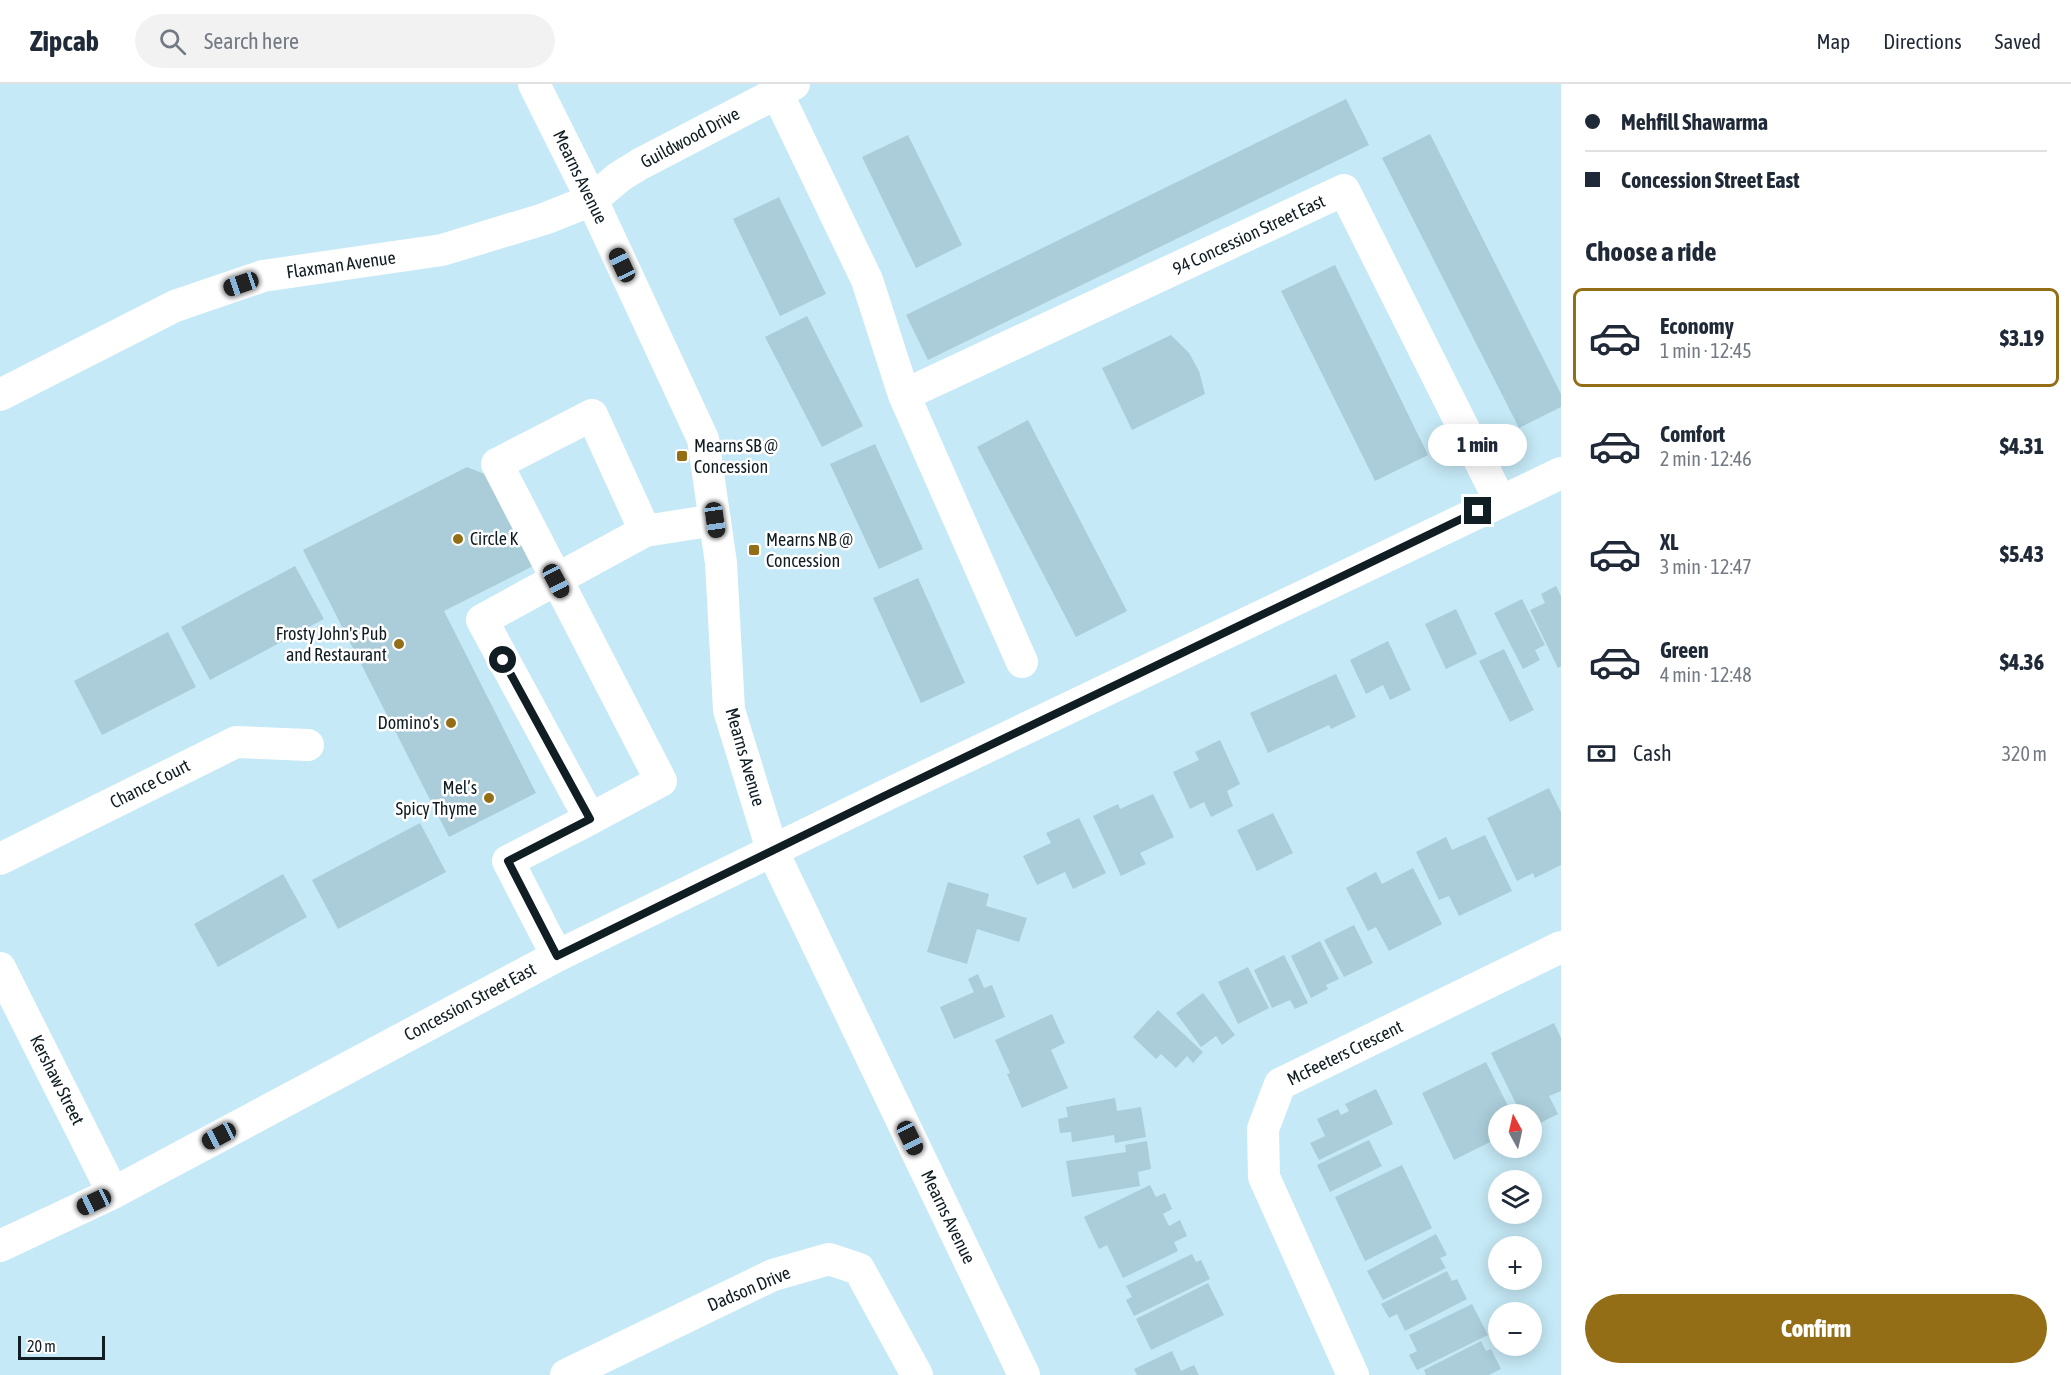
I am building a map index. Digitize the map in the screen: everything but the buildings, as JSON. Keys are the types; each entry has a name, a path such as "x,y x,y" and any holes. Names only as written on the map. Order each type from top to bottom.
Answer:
{"street":[{"name":"Mearns Avenue","path":"534,84 592,200 703,439 721,563 729,710 772,850 1024,1375"},
{"name":"Guildwood Drive","path":"592,200 619,177 640,164 785,89"},
{"path":"785,89 867,279 904,395 1022,662"},
{"name":"94 Concession Street East","path":"904,395 1344,190 1500,501"},
{"name":"Flaxman Avenue","path":"0,395 175,306 263,276 442,250 544,219 592,200"},
{"path":"557,956 508,861 661,781 497,464 592,416 645,531"},
{"name":"Concession Street East","path":"0,1246 113,1193 557,956 772,850 1561,473"},
{"path":"590,819 482,620 645,531 715,520"},
{"name":"Chance Court","path":"0,860 236,741 308,746"},
{"name":"McFeeters Crescent","path":"1353,1375 1264,1177 1263,1129 1280,1084 1561,947"},
{"name":"Kershaw Street","path":"0,968 113,1193"},
{"name":"Dadson Drive","path":"566,1375 773,1275 829,1259 859,1269 916,1375"}],"place":[{"name":"Mearns SB @ Concession","path":"682,456"},
{"name":"Circle K","path":"458,539"},
{"name":"Mearns NB @ Concession","path":"754,550"},
{"name":"Frosty John's Pub and Restaurant","path":"399,644"},
{"name":"Domino's","path":"451,723"},
{"name":"Mel’s Spicy Thyme","path":"489,798"}],"route":[{"path":"503,660 590,819 508,861 557,956 757,857 1478,511"}]}
